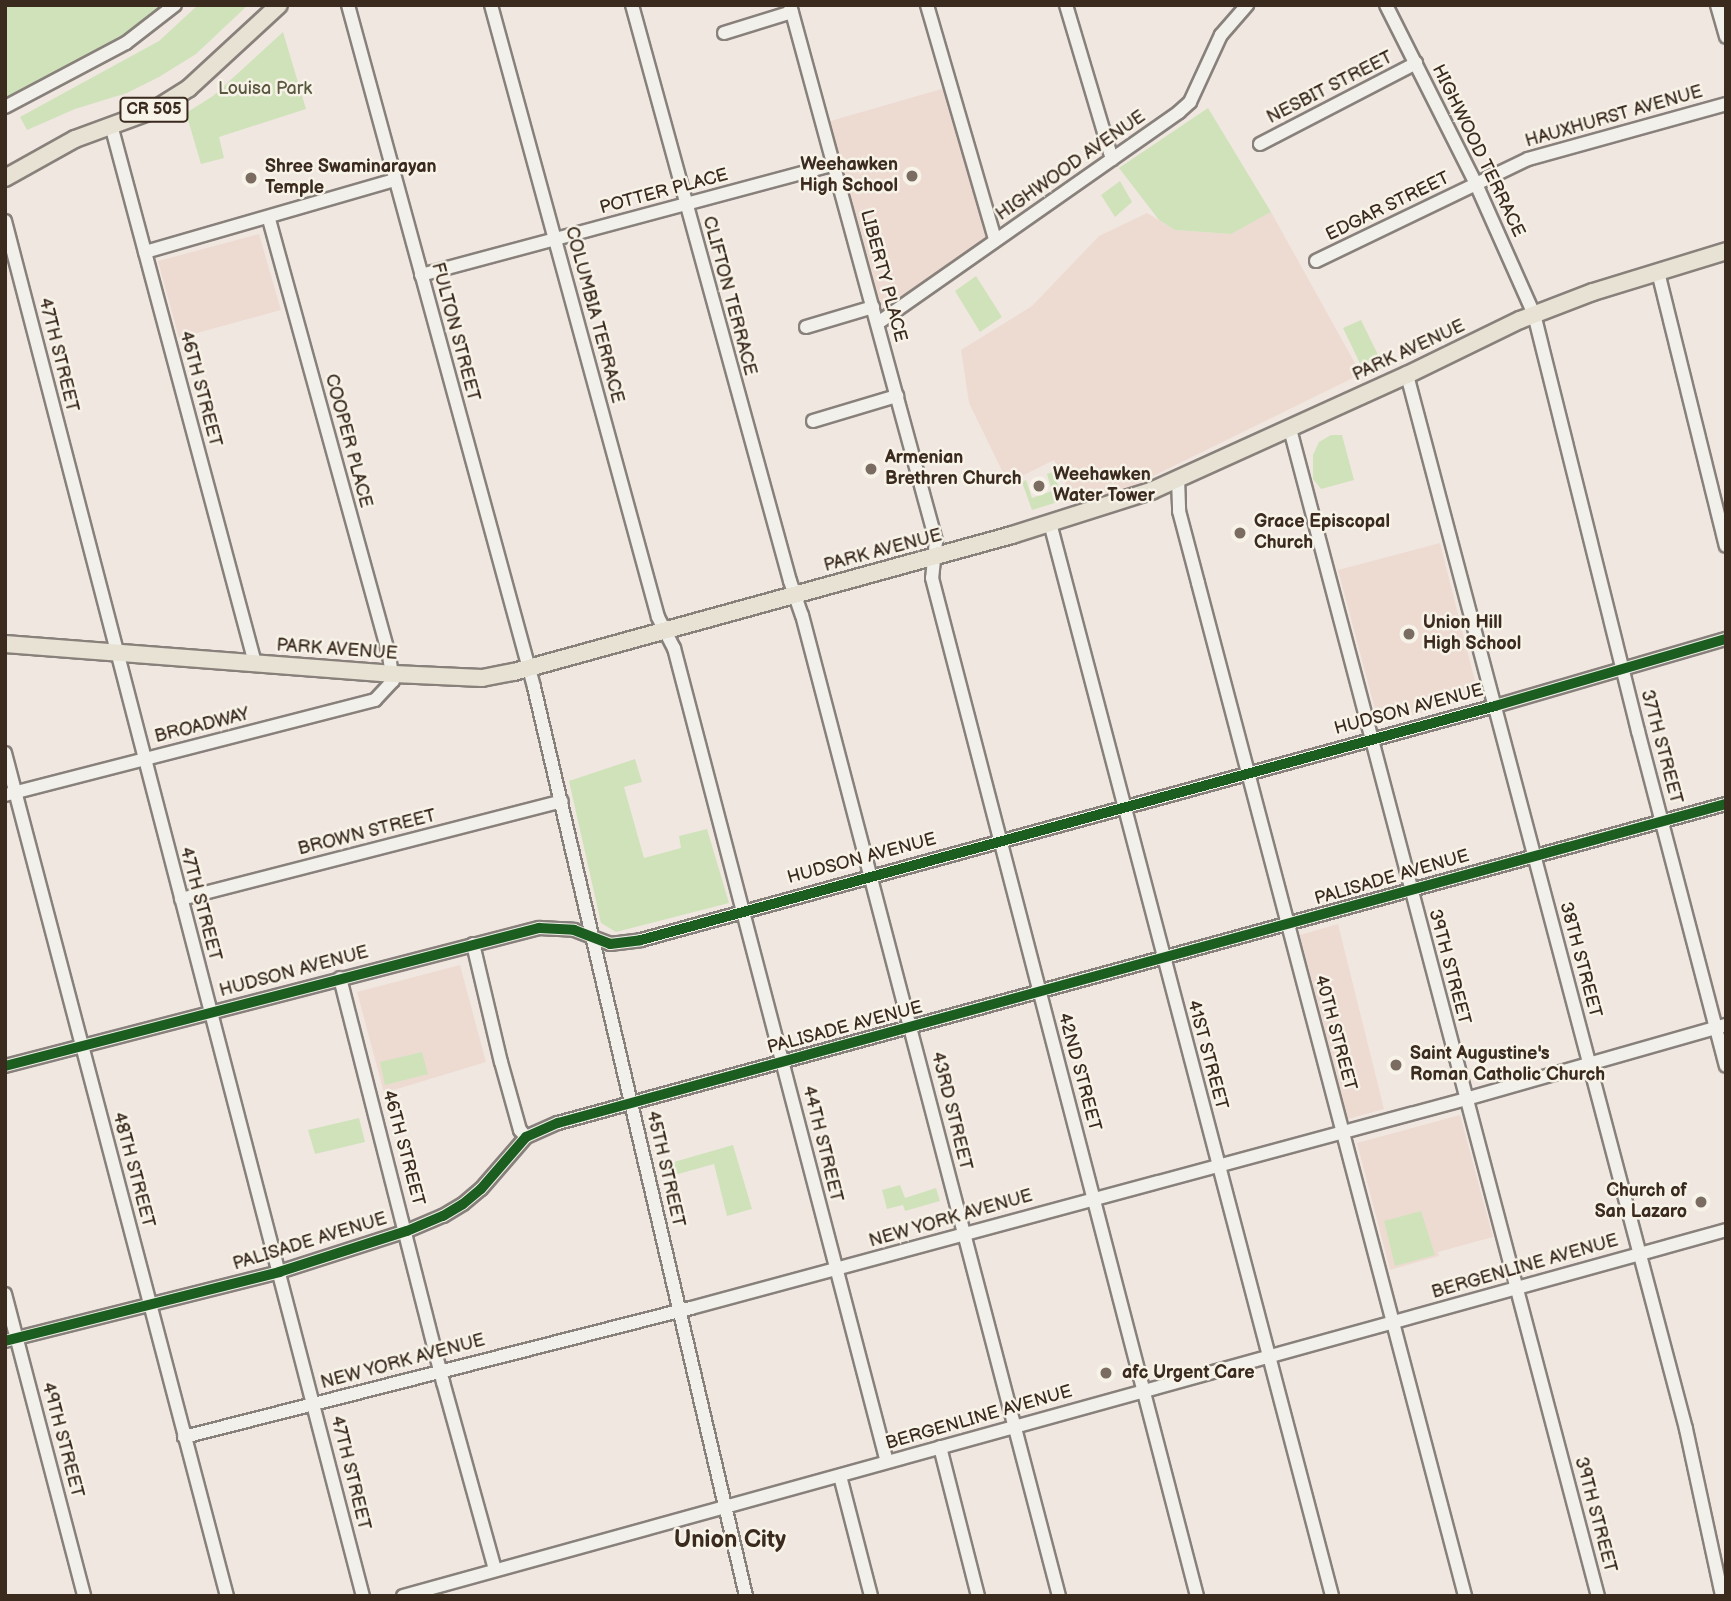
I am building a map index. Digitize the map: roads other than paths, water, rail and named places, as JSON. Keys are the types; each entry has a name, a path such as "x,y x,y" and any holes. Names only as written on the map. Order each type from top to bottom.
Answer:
{"main road":[{"name":"CR 505","path":"5,178 75,139 154,110 189,88 279,5"},
{"name":"PARK AVENUE","path":"5,644 394,674 482,678 529,668 933,557 1151,491 1535,314 1726,251"}],"street":[{"path":"5,107 125,43 175,5"},
{"name":"FULTON STREET","path":"348,5 529,668"},
{"name":"COLUMBIA TERRACE","path":"491,5 658,617 666,632"},
{"name":"CLIFTON TERRACE","path":"632,5 685,204 796,595"},
{"path":"928,5 995,239"},
{"path":"1066,5 1112,159"},
{"name":"HIGHWOOD AVENUE","path":"877,323 1189,102 1221,35 1247,5"},
{"name":"HIGHWOOD TERRACE","path":"1386,5 1476,184 1535,314"},
{"path":"1717,5 1726,37"},
{"path":"724,33 791,9"},
{"name":"LIBERTY PLACE","path":"791,9 936,541 933,557"},
{"name":"NESBIT STREET","path":"1259,144 1416,63"},
{"name":"HAUXHURST AVENUE","path":"1476,184 1528,159 1726,104"},
{"name":"46TH STREET","path":"111,125 255,663"},
{"name":"POTTER PLACE","path":"421,275 834,164"},
{"path":"145,252 395,180"},
{"name":"EDGAR STREET","path":"1316,261 1476,184"},
{"name":"COOPER PLACE","path":"269,218 394,674"},
{"name":"47TH STREET","path":"5,221 363,1596"},
{"path":"1658,272 1726,546"},
{"path":"806,327 873,307"},
{"name":"37TH STREET","path":"1535,314 1663,822 1721,1026 1726,1066"},
{"name":"38TH STREET","path":"1407,375 1686,1429 1722,1596"},
{"path":"813,421 897,396"},
{"name":"39TH STREET","path":"1290,429 1598,1596"},
{"name":"40TH STREET","path":"1178,478 1179,510 1286,926 1343,1130 1465,1596"},
{"name":"41ST STREET","path":"1050,523 1332,1596"},
{"name":"42ND STREET","path":"933,557 932,578 1197,1596"},
{"name":"43RD STREET","path":"796,595 912,1028 1059,1596"},
{"name":"44TH STREET","path":"666,632 674,648 887,1462"},
{"name":"HUDSON AVENUE","path":"5,1066 539,928 574,930 610,944 641,940 870,875 1495,706 1726,639"},
{"name":"45TH STREET","path":"529,668 682,1310 746,1596"},
{"name":"BROADWAY","path":"11,794 376,700 390,688 394,674"},
{"name":"48TH STREET","path":"5,754 11,794 82,1047 227,1596"},
{"name":"BROWN STREET","path":"181,899 562,801"},
{"name":"PALISADE AVENUE","path":"11,1339 279,1272 407,1231 443,1216 463,1204 481,1189 526,1137 558,1123 1726,804"},
{"path":"473,944 507,1084 520,1130 526,1137"},
{"name":"46TH STREET","path":"340,978 495,1570"},
{"name":"NEW YORK AVENUE","path":"184,1437 836,1269 1094,1197 1466,1099 1721,1026"},
{"name":"BERGENLINE AVENUE","path":"403,1596 840,1476 1016,1424 1726,1230"},
{"name":"49TH STREET","path":"5,1294 11,1339 84,1596"},
{"path":"940,1447 978,1596"},
{"path":"840,1476 871,1596"}],"place":[{"name":"Weehawken High School","path":"912,176"},
{"name":"Shree Swaminarayan Temple","path":"251,178"},
{"name":"Armenian Brethren Church","path":"871,469"},
{"name":"Weehawken Water Tower","path":"1039,486"},
{"name":"Grace Episcopal Church","path":"1240,533"},
{"name":"Union Hill High School","path":"1409,634"},
{"name":"Saint Augustine's Roman Catholic Church","path":"1396,1065"},
{"name":"Church of San Lazaro","path":"1701,1202"},
{"name":"afc Urgent Care","path":"1106,1373"}],"district":[{"name":"Union City","path":"730,1540"}],"park label":[{"name":"Louisa Park","path":"265,89"}]}
